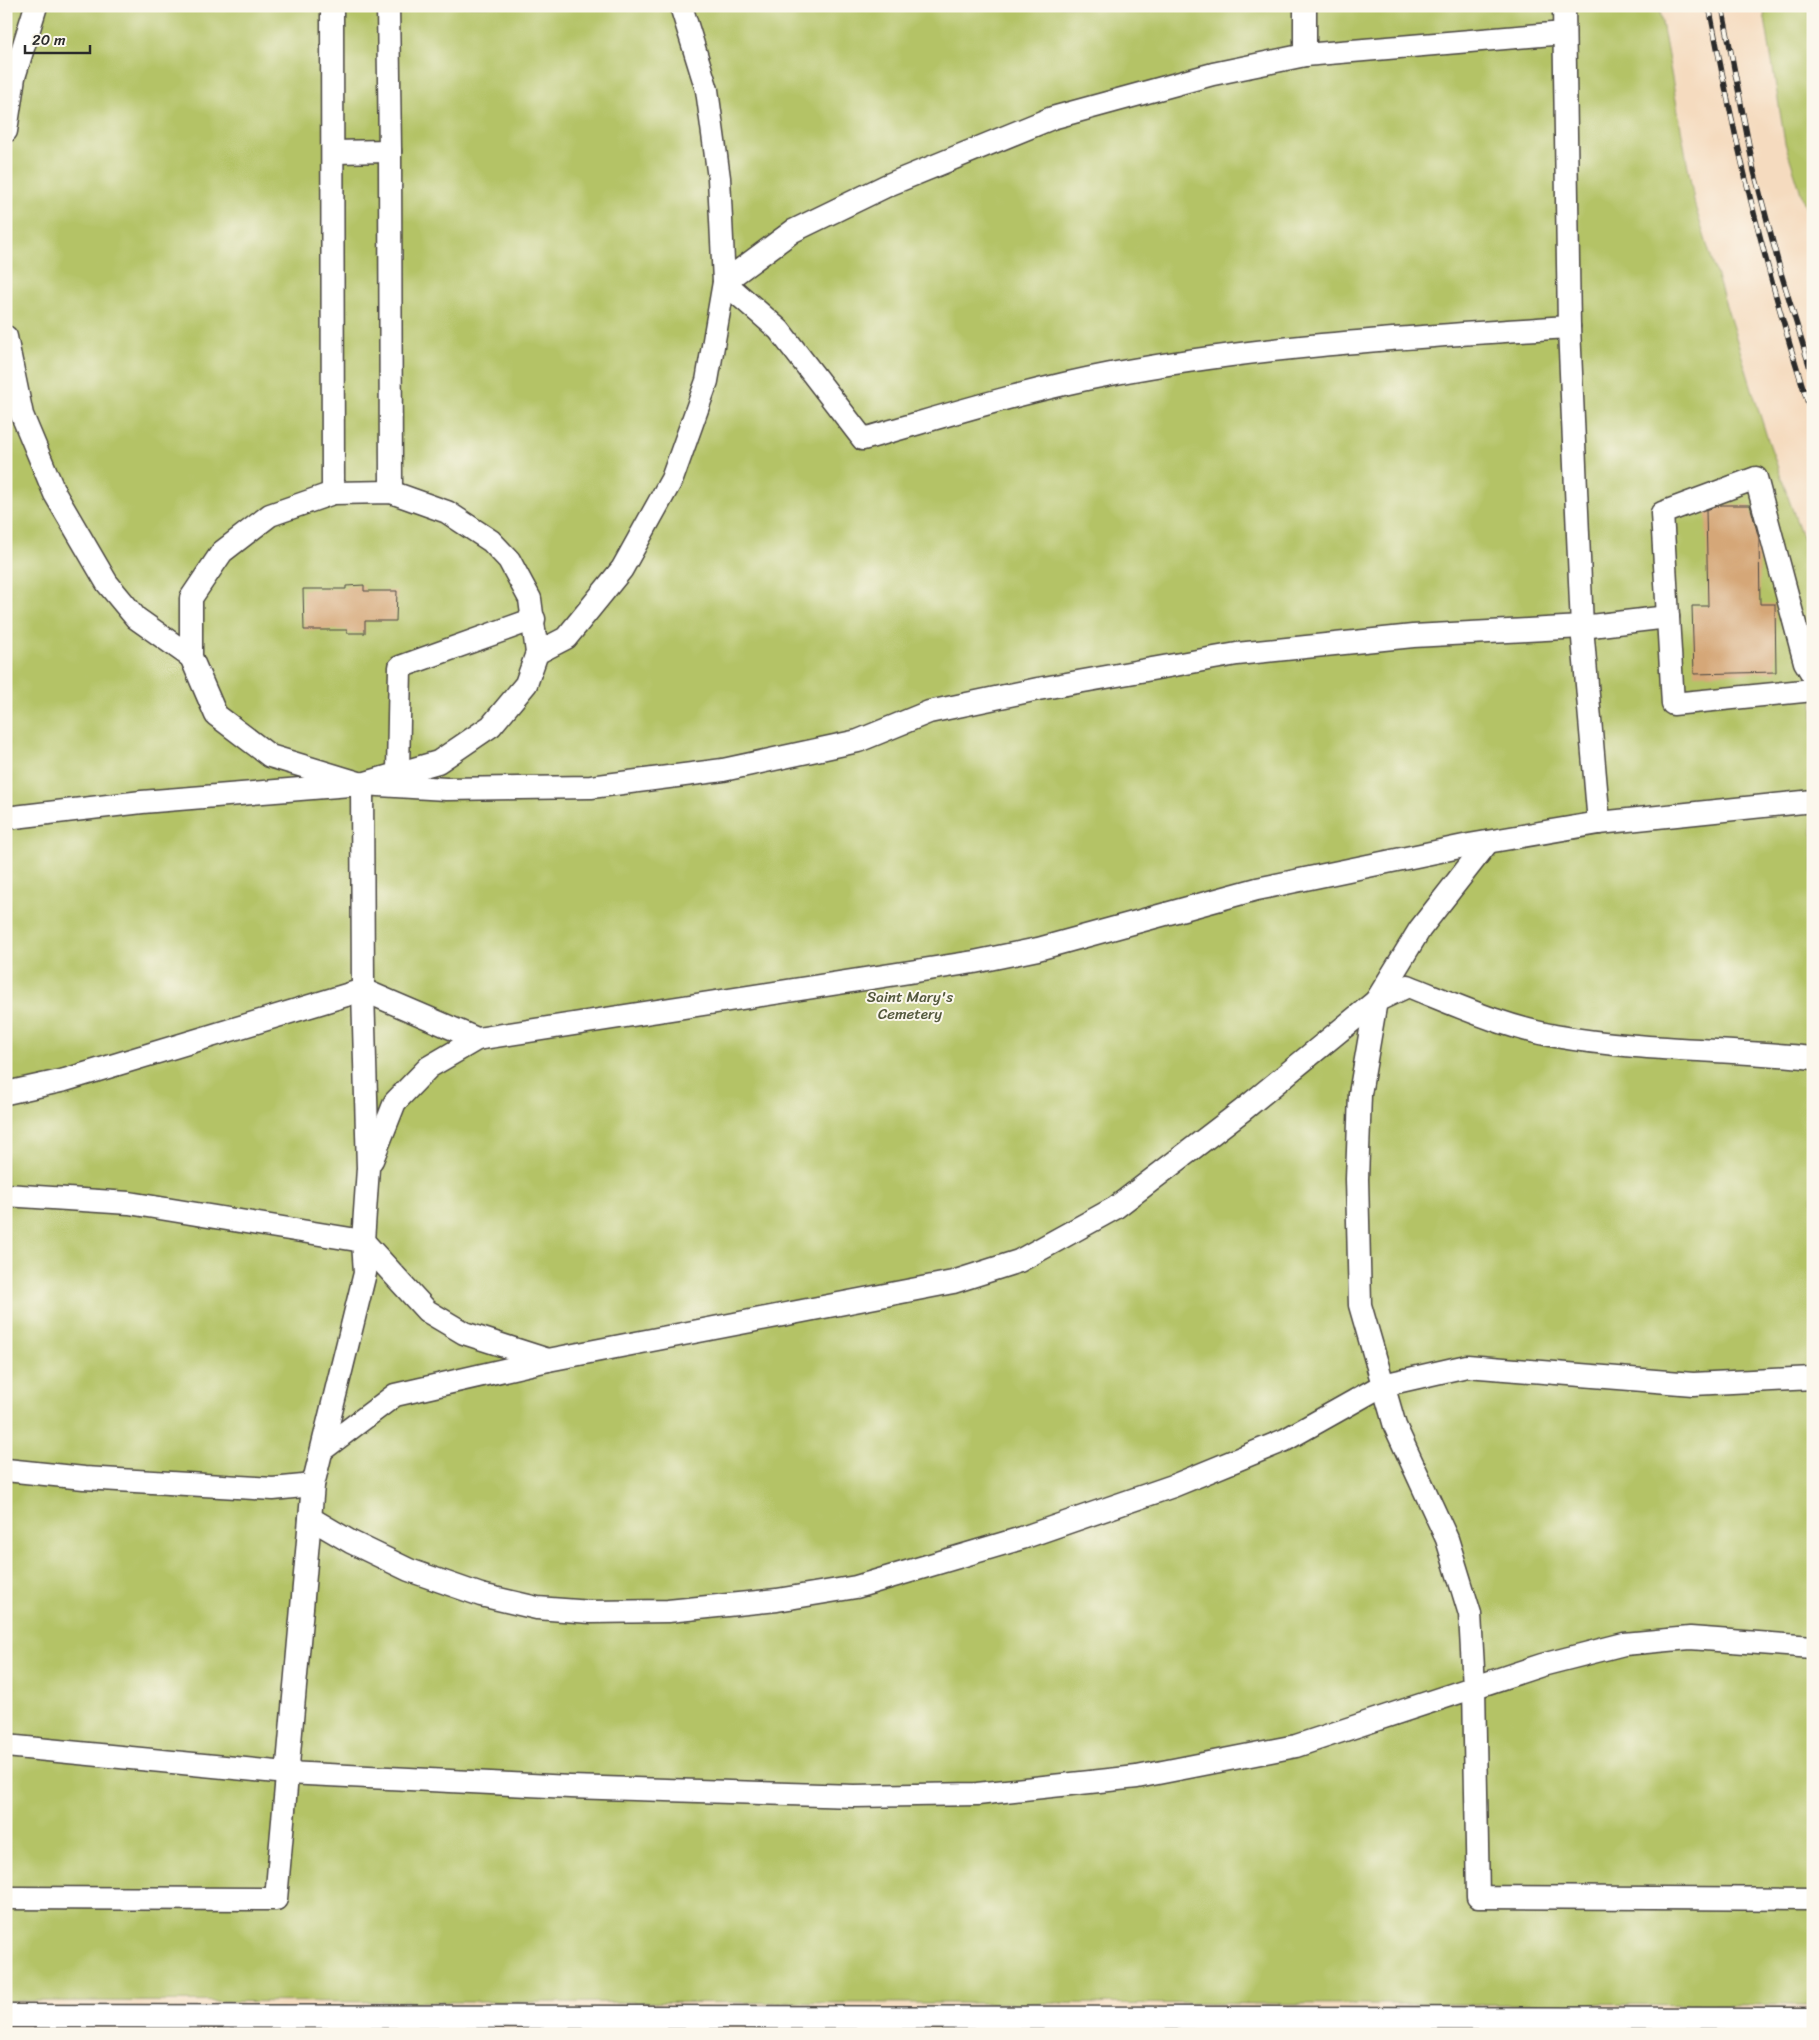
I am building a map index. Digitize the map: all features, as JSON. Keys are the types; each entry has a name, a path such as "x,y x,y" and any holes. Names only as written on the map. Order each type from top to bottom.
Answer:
{"street":[{"path":"6,131 14,77 36,6"},
{"path":"332,6 333,493"},
{"path":"388,6 391,492"},
{"path":"537,653 566,638 622,569 672,479 707,381 724,282 719,178 707,90 682,6"},
{"path":"1305,6 1306,55"},
{"path":"1564,6 1569,327 1582,627 1599,823"},
{"path":"724,282 793,230 888,185 1052,118 1213,74 1306,55 1564,33"},
{"path":"333,152 390,152"},
{"path":"724,282 779,330 863,438 1001,400 1111,374 1310,344 1569,327"},
{"path":"6,338 22,415 60,502 107,583 136,618 191,657"},
{"path":"1813,675 1805,662 1756,478 1662,513 1673,704 1813,690"},
{"path":"391,492 446,512 491,541 509,560 530,599 537,653 526,684 491,726 438,762 398,772 362,784 270,756 216,715 191,657 191,598 222,552 270,515 333,493 391,492"},
{"path":"6,818 142,802 362,784 446,789 591,787 723,770 858,741 929,712 1038,689 1237,654 1413,636 1582,627 1668,617"},
{"path":"398,772 400,667 534,619"},
{"path":"6,1898 276,1899 313,1485 365,1273 363,1240 368,1168 363,990 362,784"},
{"path":"368,1168 395,1102 429,1067 477,1039 974,962 1038,949 1257,889 1488,842 1599,823 1813,800"},
{"path":"1488,842 1420,929 1376,1001 1360,1094 1356,1179 1360,1305 1395,1426 1447,1539 1470,1614 1474,1687 1478,1897 1813,1899"},
{"path":"322,1450 396,1395 548,1360 953,1282 1019,1261 1115,1208 1242,1110 1376,1001 1408,986 1493,1020 1554,1036 1636,1047 1813,1058"},
{"path":"6,1093 65,1080 363,990 477,1039"},
{"path":"6,1195 129,1203 363,1240 427,1311 464,1333 548,1360"},
{"path":"310,1518 351,1542 409,1570 481,1595 538,1608 591,1612 668,1612 777,1600 856,1587 1022,1538 1172,1486 1285,1440 1383,1386 1467,1366 1693,1384 1813,1378"},
{"path":"6,1470 84,1478 273,1489 313,1485"},
{"path":"6,1746 287,1773 710,1792 854,1796 977,1794 1137,1777 1296,1746 1542,1665 1624,1644 1690,1638 1813,1647"},
{"path":"6,2016 271,2025 600,2026 1599,2025 1813,2019"}],"green space":[{"name":"Saint Mary's Cemetery","path":"6,6 1659,6 1695,206 1767,437 1813,568 1813,2005 6,2001"},
{"path":"1763,6 1813,6 1813,231 1785,143"},
{"path":"1275,2029 1275,2034 622,2034 625,2030"}],"building":[{"path":"1721,505 1750,505 1759,539 1760,604 1775,604 1776,672 1694,674 1692,606 1708,606 1706,510"},
{"path":"364,585 364,591 397,591 396,621 365,621 365,633 347,633 347,630 304,630 303,589 346,589 346,586"}],"railway":[{"path":"1709,6 1730,111 1754,214 1782,317 1813,419"},
{"path":"1722,6 1754,171 1781,273 1813,378"}]}
